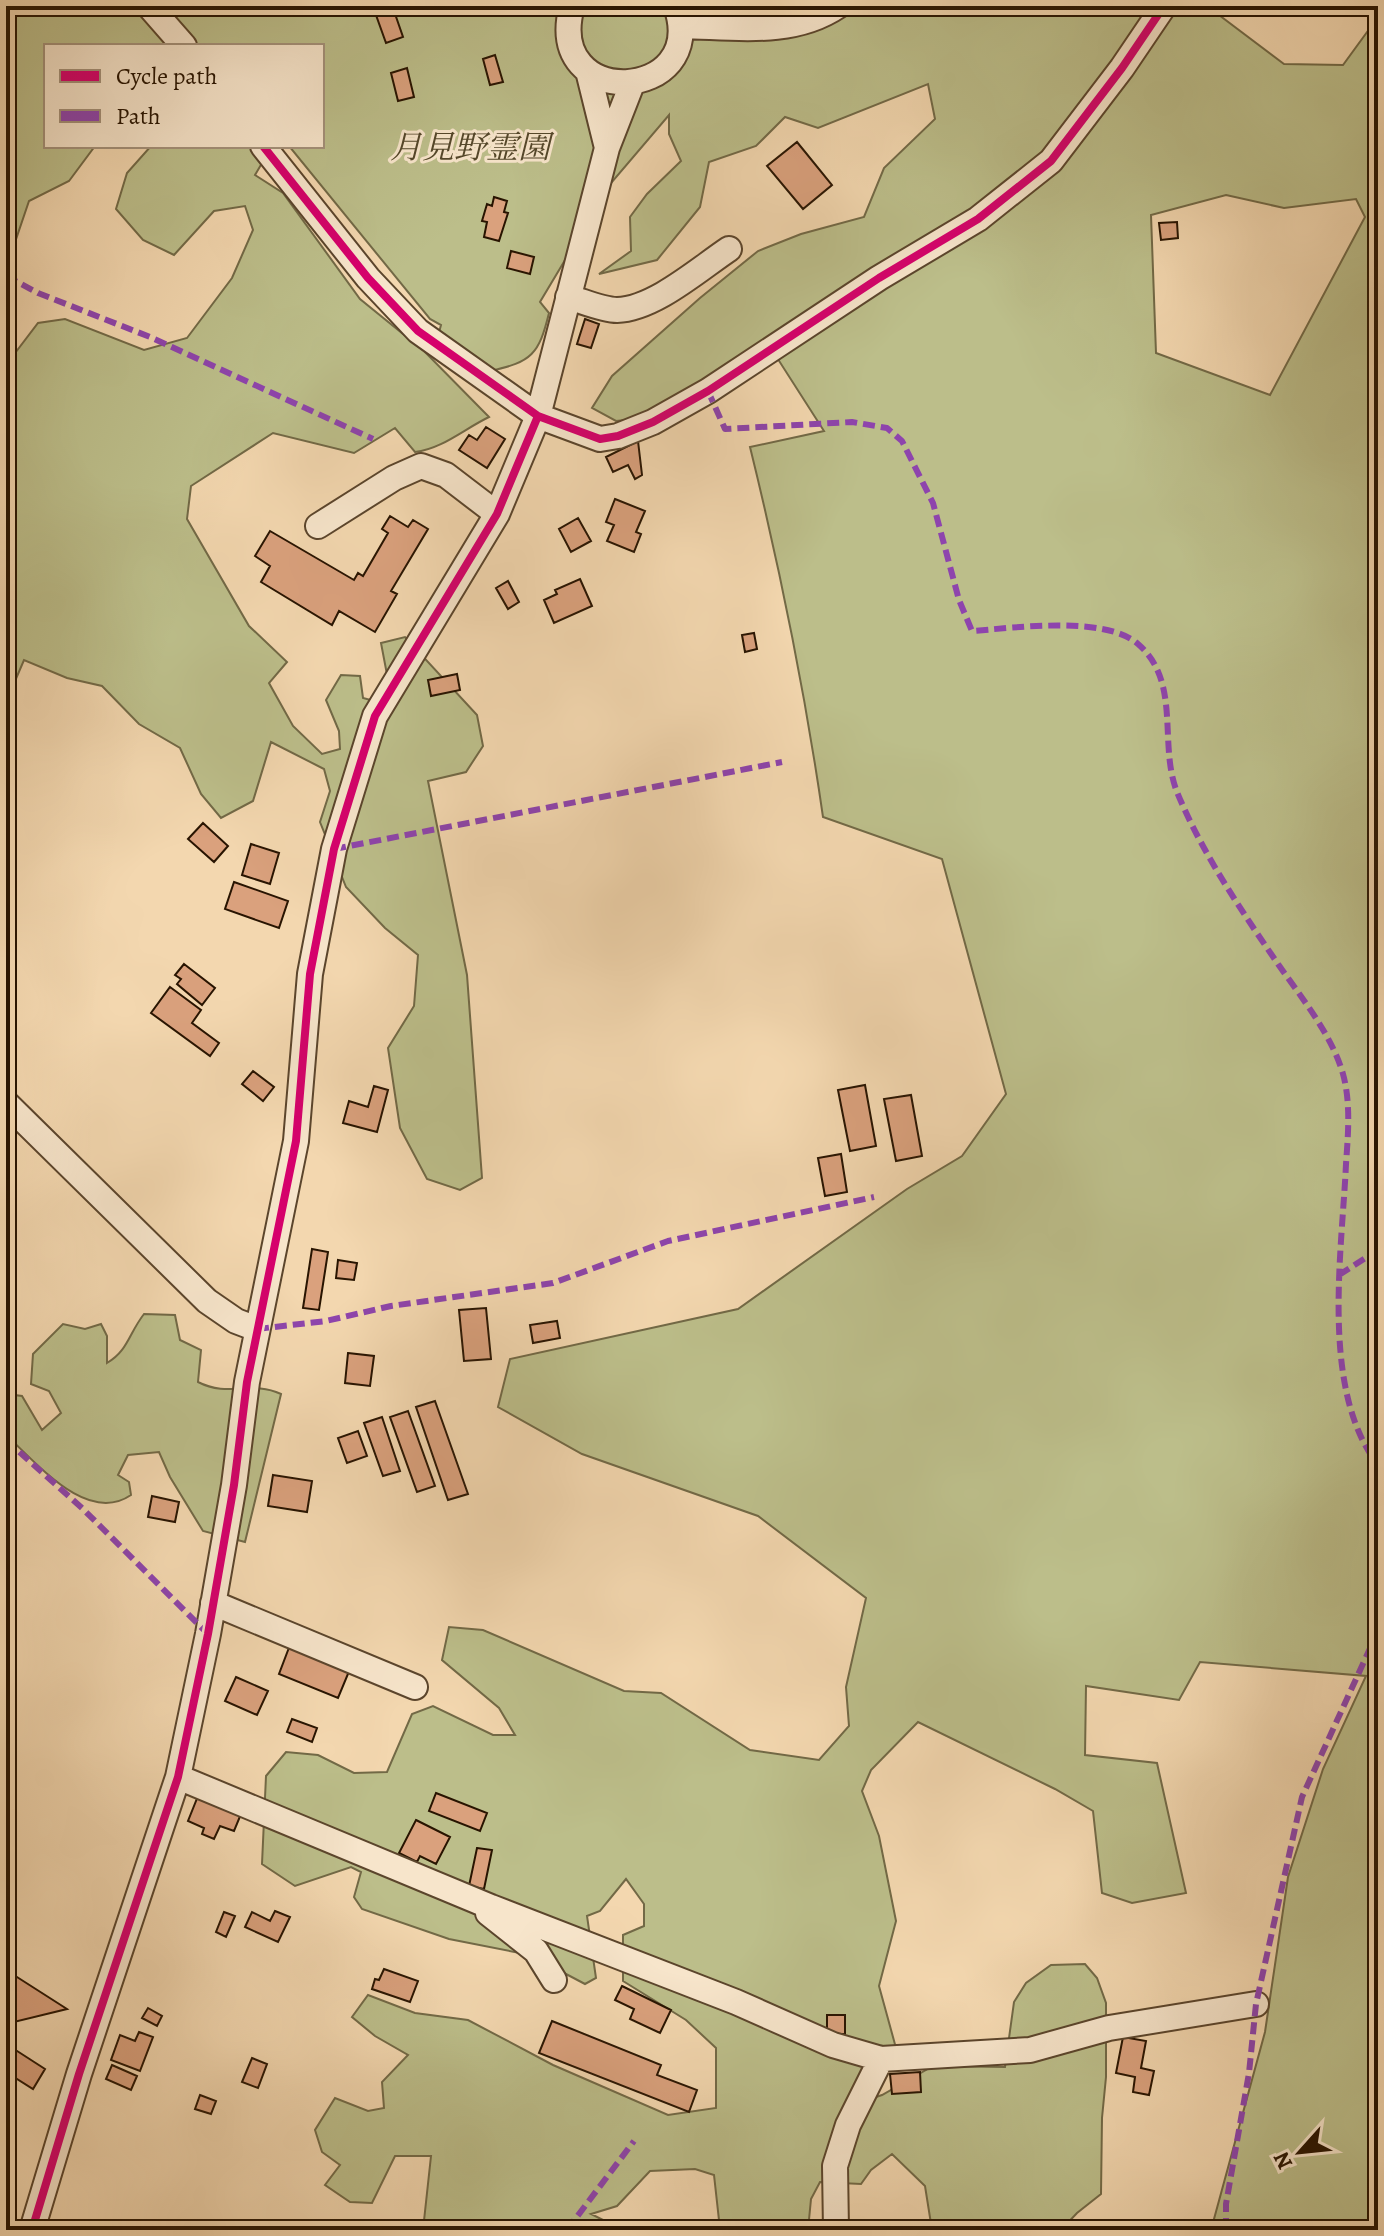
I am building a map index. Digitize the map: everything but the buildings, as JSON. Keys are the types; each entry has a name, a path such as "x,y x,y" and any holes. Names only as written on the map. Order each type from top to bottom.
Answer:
{"street":[{"path":"149,6 182,44"},
{"path":"572,6 569,41 580,62 588,71 609,82 632,84 654,76 671,59 680,38 679,16 780,29 822,17 838,6"},
{"path":"265,148 359,266 418,331 538,416 600,439 618,436 653,422 708,391 879,278 978,219 1051,161 1122,68 1164,6"},
{"path":"588,71 607,148"},
{"path":"32,2230 79,2074 178,1777 234,1485 247,1382 296,1141 310,974 334,849 375,716 497,514 538,416 607,148 632,84"},
{"path":"568,297 616,310 641,305 670,290 729,249"},
{"path":"318,526 394,478 421,466 446,475 497,514"},
{"path":"6,1103 207,1301 236,1321 257,1329"},
{"path":"213,1603 415,1687"},
{"path":"178,1777 467,1897 736,2002 833,2045 881,2059 1030,2050 1109,2028 1256,2004"},
{"path":"467,1897 536,1951 554,1980"},
{"path":"836,2230 835,2166 848,2125 881,2059"}],"green space":[{"name":"月見野霊園","path":"6,6 1207,6 1284,64 1343,65 1378,17 1378,2230 1211,2230 1265,2032 1288,1877 1323,1769 1366,1676 1200,1662 1179,1700 1086,1686 1085,1755 1157,1763 1186,1893 1132,1903 1102,1893 1093,1811 918,1722 871,1770 862,1791 879,1836 896,1921 879,1986 896,2048 867,2100 882,2095 933,2066 1005,2067 1014,2002 1026,1983 1051,1965 1085,1964 1097,1978 1106,2003 1101,2194 1061,2230 932,2230 925,2186 892,2154 871,2170 861,2184 820,2182 811,2199 808,2230 731,2230 719,2220 714,2175 695,2169 650,2171 617,2206 591,2214 623,2230 423,2230 431,2156 395,2156 372,2203 350,2202 325,2185 340,2165 322,2152 315,2130 335,2098 368,2111 384,2108 382,2082 408,2055 375,2036 352,2017 368,1995 415,2013 468,2020 553,2065 668,2115 716,2108 716,2048 686,2020 623,1981 623,1935 644,1926 644,1904 626,1879 600,1911 587,1916 596,1978 585,1984 530,1955 449,1939 362,1909 354,1897 361,1872 351,1867 295,1886 262,1864 266,1776 286,1752 318,1755 354,1773 387,1772 412,1714 433,1706 493,1735 515,1735 499,1708 442,1660 449,1627 483,1630 624,1691 661,1693 750,1750 819,1760 849,1726 846,1687 866,1598 758,1516 582,1454 498,1407 510,1359 738,1309 907,1189 962,1156 1006,1094 942,859 823,817 791,631 750,447 824,431 767,342 645,418 616,421 592,408 612,376 758,251 801,234 864,217 884,168 935,119 928,84 818,128 785,117 756,146 709,162 700,207 657,260 599,274 631,251 630,217 647,194 681,161 669,134 669,115 611,183 540,302 549,313 537,347 524,360 490,371 438,336 441,325 430,319 291,148 324,148 324,44 44,44 44,148 94,148 69,181 29,201 6,261","holes":["1226,195 1284,208 1356,199 1365,217 1270,395 1156,353 1151,215"]},
{"path":"149,148 271,148 255,175 283,193 360,299 424,351 489,417 444,443 415,452 395,428 354,453 273,433 191,486 187,519 249,626 287,662 269,683 293,726 322,754 340,749 339,731 326,700 341,675 360,676 363,698 393,706 381,643 405,637 477,715 483,746 466,772 428,781 467,975 482,1178 460,1190 427,1179 400,1128 388,1048 414,1006 418,955 385,928 346,887 320,822 330,791 324,769 271,742 253,801 221,818 201,794 180,748 139,724 102,686 67,678 24,660 6,702 6,365 38,323 65,319 144,350 187,338 232,278 253,230 245,206 214,211 174,255 143,240 116,209 127,173"},
{"path":"144,1314 175,1315 180,1340 201,1350 198,1382 220,1389 260,1388 281,1394 245,1542 203,1531 170,1477 159,1452 128,1455 118,1475 129,1482 131,1495 114,1502 97,1502 80,1497 64,1487 6,1435 6,1394 22,1396 42,1430 61,1413 49,1391 31,1384 33,1354 63,1324 85,1329 101,1324 107,1336 107,1363 124,1347"}],"marked path":[{"path":"6,276 38,293 150,337 373,439"},
{"path":"708,391 725,429 852,422 887,428 902,441 933,503 959,600 972,631 1034,626 1104,629 1138,644 1152,659 1165,695 1172,773 1187,815 1236,902 1324,1031 1343,1074 1348,1119 1339,1279 1341,1360 1348,1399 1360,1434 1378,1465"},
{"path":"334,849 782,762"},
{"path":"257,1329 326,1321 391,1306 553,1283 668,1241 874,1197"},
{"path":"1339,1275 1378,1250"},
{"path":"6,1440 83,1509 208,1634"},
{"path":"1226,2230 1226,2204 1249,2073 1256,2004 1302,1797 1378,1631"},
{"path":"567,2230 634,2141"}],"cycle path":[{"path":"265,148 368,278 418,331 538,416 600,439 618,436 653,422 708,391 879,278 978,219 1051,161 1122,68 1164,6"},
{"path":"32,2230 79,2074 178,1777 208,1634 234,1485 247,1382 296,1141 310,974 334,849 375,716 497,514 538,416"}]}
